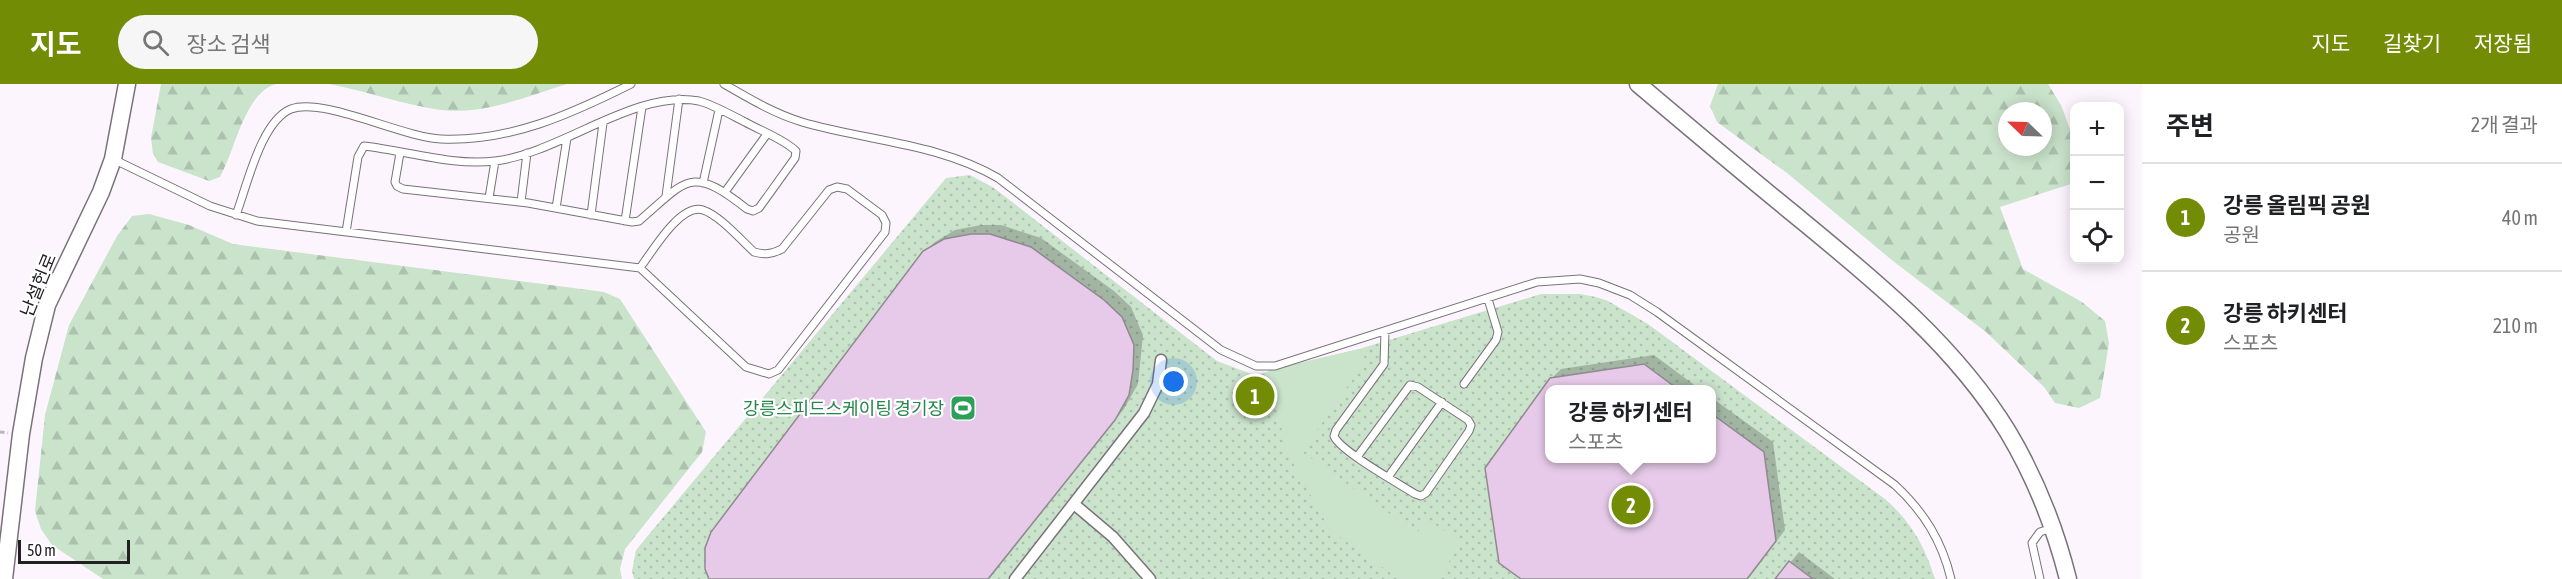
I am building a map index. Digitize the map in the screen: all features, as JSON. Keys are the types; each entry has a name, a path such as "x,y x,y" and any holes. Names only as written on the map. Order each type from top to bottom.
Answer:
{"street":[{"name":"난설헌로","path":"4,579 21,434 34,358 47,305 101,192 112,159 127,84"},
{"path":"1638,84 1907,310 1976,387 2007,431 2037,487 2068,579"},
{"path":"1015,579 1144,413 1158,384 1161,360"},
{"path":"1074,504 1113,537 1150,579"}],"lane":[{"path":"236,215 267,131 276,118 291,109 305,107 324,109 409,134 441,139 478,138 513,133 549,121 631,84"},
{"path":"724,84 754,103 802,122 938,152 975,164 998,178 1221,350 1256,366 1275,366 1538,282 1580,279 1599,283 1630,295 1658,312 1895,485 1925,516 1946,555 1952,579"},
{"path":"346,232 360,151 364,146 440,158 495,161 527,153 642,107 667,99 679,99 702,102 796,151 795,158 759,208 753,211 724,192 703,183 687,183 677,187 639,221 625,221 520,202 397,186 395,182 400,153"},
{"path":"666,196 679,99"},
{"path":"625,221 642,107"},
{"path":"703,183 719,110"},
{"path":"591,215 603,123"},
{"path":"724,192 767,134"},
{"path":"556,208 567,138"},
{"path":"520,202 527,153"},
{"path":"112,159 210,206 257,221 640,268 746,367 769,374 778,370 885,232 886,223 882,215 873,208 847,189 837,187 829,190 782,249 763,255 754,252 713,216 702,210 692,209 680,215 640,268"},
{"path":"489,198 495,161"},
{"path":"1464,384 1496,340 1498,332 1488,299"},
{"path":"1357,457 1410,385 1418,387 1442,402 1468,420 1471,425 1426,493 1421,496 1388,477 1357,457 1337,443 1334,436 1384,364 1385,331"},
{"path":"1388,477 1442,402"},
{"path":"2040,579 2032,543 2040,532 2052,528"}],"green space":[{"path":"161,84 276,84 265,89 256,98 242,124 220,177 209,181 158,162 153,154 151,138"},
{"path":"329,84 567,84 506,103 457,111 413,105"},
{"path":"1718,84 2048,84 2061,105 2070,129 2070,184 2000,207 2023,269 2082,302 2105,321 2109,343 2100,398 2079,408 2055,403 2044,387 1986,332 1893,261 1787,173 1717,122 1710,106"},
{"path":"970,175 994,188 1217,361 1254,375 1359,349 1541,294 1580,294 1608,301 1648,324 1885,499 1916,535 1935,579 634,579 632,571 636,550 946,178"},
{"path":"149,214 189,225 233,244 604,292 620,299 706,432 702,452 625,549 620,569 622,579 103,579 52,545 41,529 35,511 45,415 69,325 117,236 132,216"},
{"path":"1359,349 1366,360 1302,452 1417,533 1427,519 1462,543 1437,579 1399,579 1330,530 1287,452 1268,370"}],"building":[{"name":"강릉스피드스케이팅 경기장","path":"971,234 990,234 1031,247 1104,300 1122,317 1134,345 1133,370 1129,395 1115,420 988,579 709,579 705,569 705,548 711,532 923,251 944,239"},
{"path":"1644,364 1672,385 1545,385 1545,463 1716,463 1716,417 1764,452 1776,541 1747,579 1521,579 1499,563 1485,468 1550,378"},
{"path":"1789,561 1813,579 1775,579"}],"place":[{"name":"강릉 올림픽 공원","path":"1255,396"},
{"name":"강릉스피드스케이팅 경기장","path":"963,408"},
{"name":"강릉 하키센터","path":"1631,505"}]}
